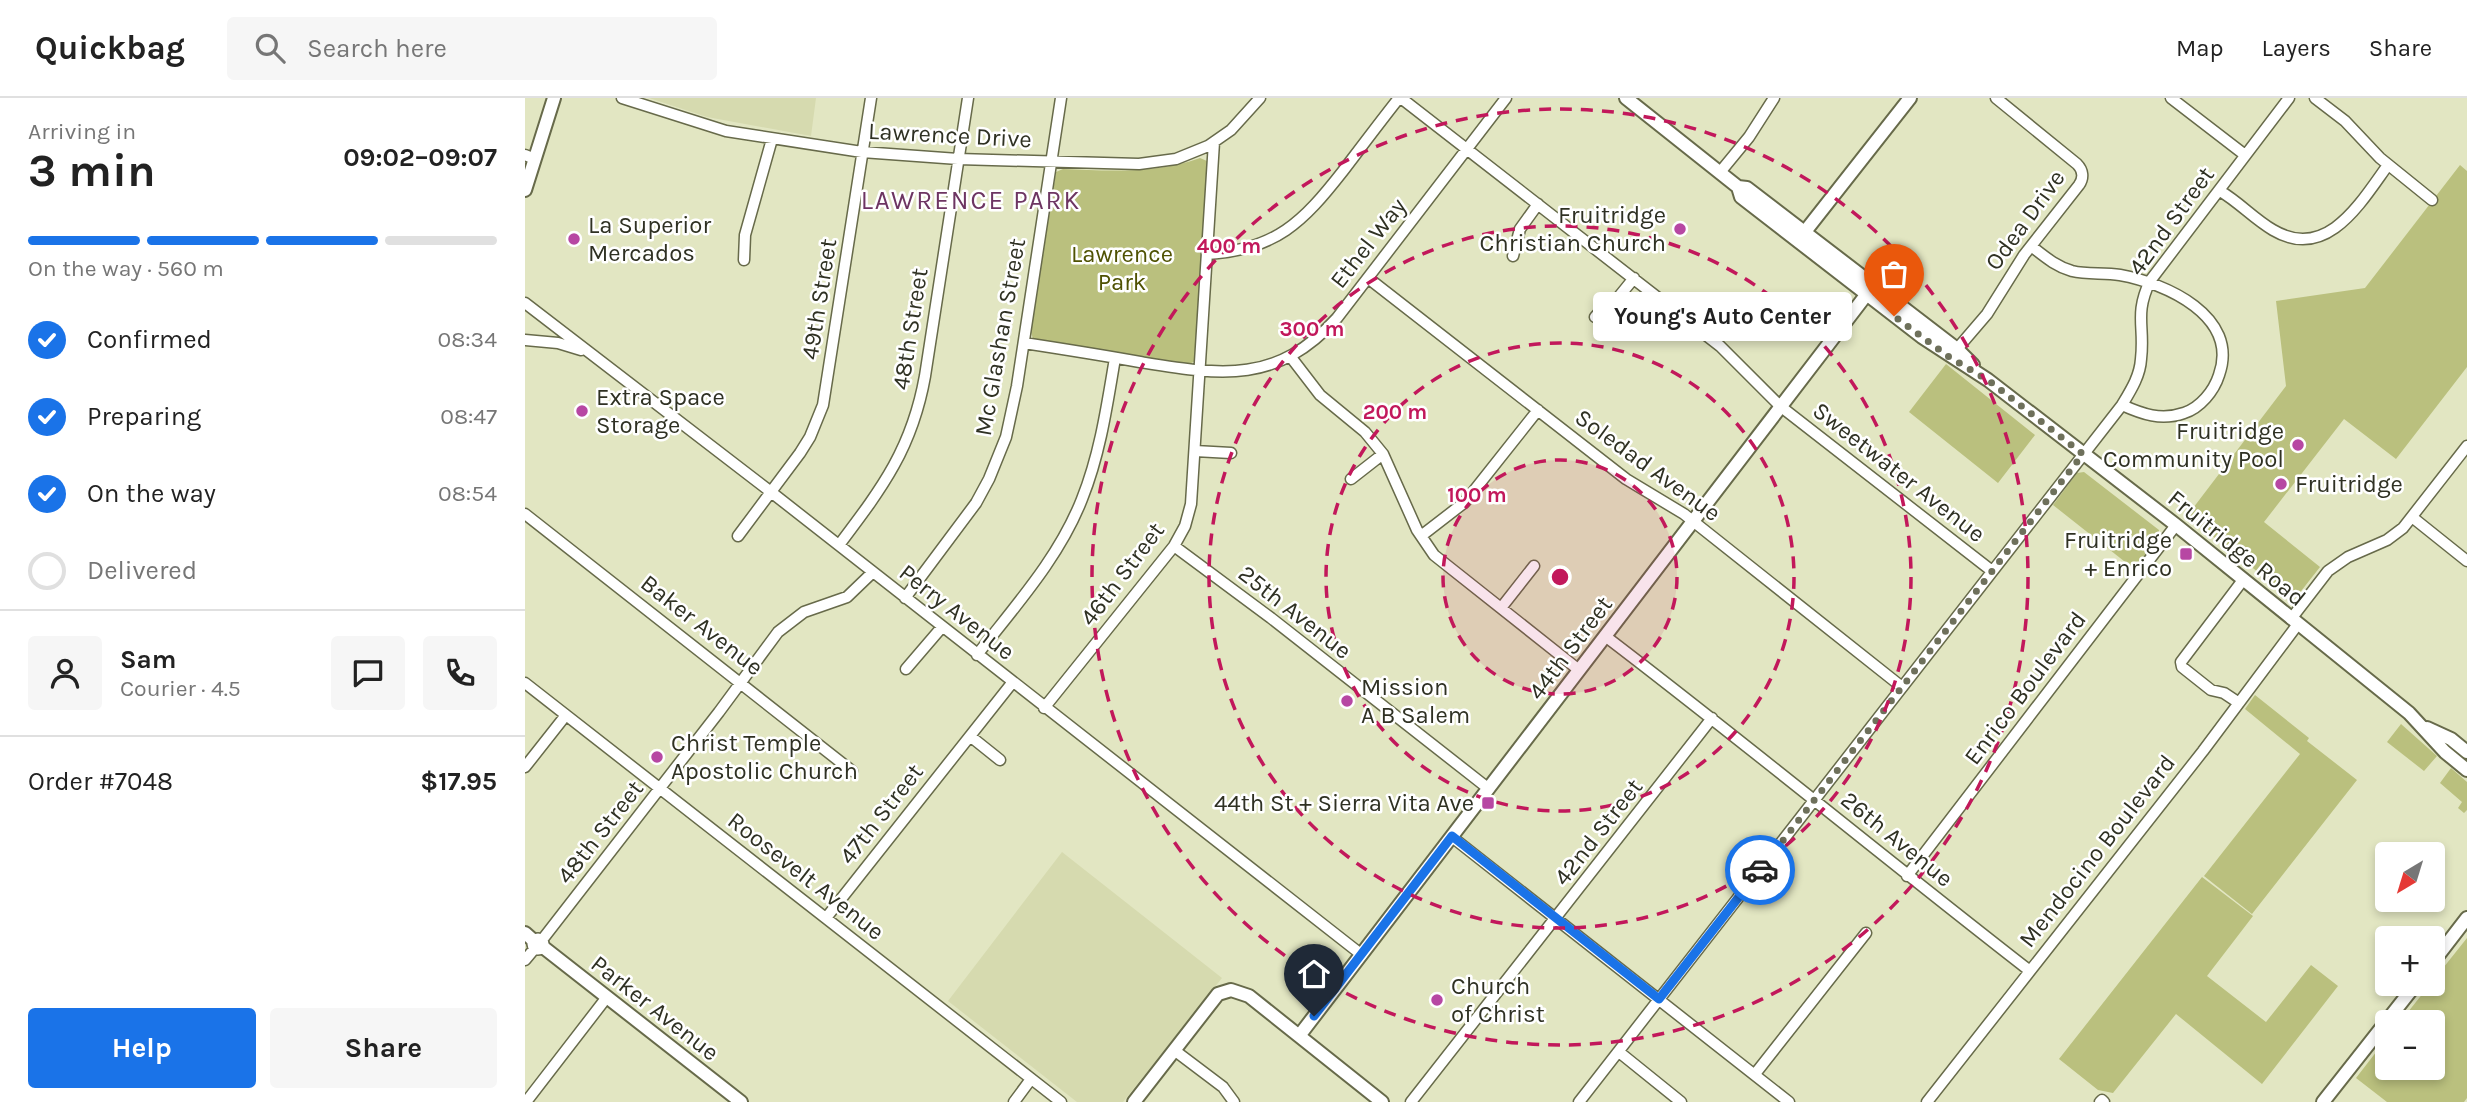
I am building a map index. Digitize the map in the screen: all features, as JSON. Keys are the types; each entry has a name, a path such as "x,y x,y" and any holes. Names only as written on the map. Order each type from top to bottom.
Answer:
{"street":[{"path":"525,190 530,157 554,98"},
{"name":"Lawrence Drive","path":"622,98 707,126 862,152 958,159 1159,163 1193,153 1214,142 1244,118 1260,98"},
{"name":"49th Street","path":"738,536 810,437 823,405 871,98"},
{"name":"48th Street","path":"839,545 892,472 915,419 925,376 968,98"},
{"name":"Mc Glashan Street","path":"905,598 964,522 989,479 1006,437 1024,343 1061,98"},
{"path":"1207,254 1256,247 1299,222 1319,201 1400,98"},
{"name":"Sweetwater Avenue","path":"1400,98 1720,346 1780,406 1992,571"},
{"name":"Ethel Way","path":"1024,343 1200,372 1253,369 1290,356 1326,330 1506,98"},
{"path":"1721,171 1749,137 1774,98"},
{"path":"1801,237 1910,98"},
{"name":"Odea Drive","path":"1957,349 1987,314 2012,271 2079,185 2083,174 2077,164 1996,98"},
{"path":"2171,98 2245,155"},
{"name":"42nd Street","path":"1579,1102 2122,405 2137,379 2141,360 2140,313 2143,296 2150,281 2289,98"},
{"path":"2315,98 2345,121 2388,165 2432,200"},
{"name":"Fruitridge Road","path":"1635,101 1721,171 1738,187 1741,197 1801,237 1870,290 1949,357 1988,380"},
{"path":"744,260 745,235 772,139"},
{"name":"46th Street","path":"1044,708 1174,546 1185,526 1191,504 1214,142"},
{"path":"2220,191 2280,234 2296,238 2313,237 2332,230 2345,221 2388,165"},
{"path":"1513,256 1520,229 1538,204"},
{"path":"2031,246 2053,263 2068,270 2150,281 2196,306 2219,336 2221,370 2210,394 2195,407 2163,418 2122,405"},
{"name":"Soledad Avenue","path":"1367,278 1637,487 1675,509 1902,687"},
{"path":"1595,317 1617,299 1634,278"},
{"name":"Fruitridge Road","path":"1870,290 1957,349 1988,380 2176,525 2424,727 2445,752 2467,770"},
{"name":"44th Street","path":"1299,1036 1870,290"},
{"name":"Perry Avenue","path":"525,303 839,545 1361,955"},
{"path":"525,340 578,349 597,358"},
{"path":"1290,356 1320,395 1365,432 1383,454 1421,536 1441,562 1579,670"},
{"path":"977,655 1044,569 1082,502 1097,457 1115,358"},
{"path":"1421,536 1447,519 1465,502 1538,410"},
{"name":"Mendocino Boulevard","path":"1927,1102 2239,703 2328,571 2348,557 2387,540 2403,528 2467,446"},
{"path":"1195,451 1231,453"},
{"path":"1351,479 1383,454"},
{"name":"Baker Avenue","path":"525,514 852,771"},
{"path":"2412,517 2467,561"},
{"name":"Enrico Boulevard","path":"1907,876 2176,525"},
{"name":"25th Avenue","path":"1174,546 1271,618 1489,789"},
{"path":"1501,608 1534,565"},
{"name":"48th Street","path":"525,960 536,942 660,789 786,624 804,612 847,597 873,572"},
{"path":"2239,703 2224,693 2211,690 2182,667 2181,662 2243,580"},
{"path":"906,668 942,627"},
{"name":"26th Avenue","path":"1605,636 2030,971"},
{"name":"Roosevelt Avenue","path":"525,683 1061,1102"},
{"name":"47th Street","path":"826,918 1012,683"},
{"path":"525,767 566,715"},
{"name":"42nd Street","path":"1411,1102 1712,718"},
{"name":"Fruitridge Road","path":"2424,727 2451,739 2467,752"},
{"path":"970,736 1000,760"},
{"path":"1452,836 1789,1102"},
{"path":"2445,946 2467,918"},
{"path":"1755,1074 1866,933"},
{"name":"Parker Avenue","path":"536,942 741,1102"},
{"path":"1134,1102 1218,994 1231,990 1249,996 1382,1102"},
{"path":"2323,1102 2407,996"},
{"path":"526,1102 607,997"},
{"path":"1174,1050 1223,1087 1234,1102"},
{"path":"1619,1052 1681,1102"},
{"path":"1014,1102 1031,1079"}],"shaded area":[{"path":"649,98 816,98 811,136 707,117"},
{"path":"1062,852 1222,978 1123,1102 1077,1102 948,1001"}],"green space":[{"name":"Lawrence Park","path":"1200,158 1208,164 1196,361 1189,364 1033,339 1031,332 1056,172 1063,169 1149,169"},
{"path":"2460,165 2467,171 2467,367 2396,459 2344,419 2264,522 2320,567 2298,595 2291,598 2187,516 2286,386 2276,301 2365,288"},
{"path":"1946,364 2035,435 1998,483 1909,412"},
{"path":"2084,472 2159,530 2159,540 2134,569 2053,505 2077,473"},
{"path":"2255,695 2357,780 2252,914 2204,876 2300,754 2245,709"},
{"path":"2401,724 2437,756 2424,771 2387,742"},
{"path":"2451,768 2467,782 2467,810 2464,813 2458,808 2462,802 2440,783"},
{"path":"2202,877 2253,916 2207,976 2266,1022 2311,965 2338,986 2262,1084 2176,1014 2113,1093 2098,1090 2059,1059"},
{"path":"2467,938 2467,1098 2464,1102 2387,1102 2356,1078 2375,1053 2375,1080 2445,1080 2445,1010 2410,1010 2421,996 2445,996 2445,966"}],"way so far":[{"path":"1760,870 2083,454 1988,380 1949,357 1894,316"}],"place":[{"name":"Fruitridge Christian Church","path":"1680,229"},
{"name":"La Superior Mercados","path":"574,239"},
{"name":"Young's Auto Center","path":"1894,316"},
{"name":"Extra Space Storage","path":"582,411"},
{"name":"Fruitridge Community Pool","path":"2298,445"},
{"name":"Fruitridge","path":"2281,484"},
{"name":"Fruitridge + Enrico","path":"2186,554"},
{"name":"Mission A B Salem","path":"1347,701"},
{"name":"Christ Temple Apostolic Church","path":"657,757"},
{"name":"44th St + Sierra Vita Ave","path":"1488,803"},
{"name":"Church of Christ","path":"1437,1000"}],"district":[{"name":"LAWRENCE PARK","path":"971,200"}],"route":[{"path":"1314,1016 1452,836 1659,999 1760,870"}]}
